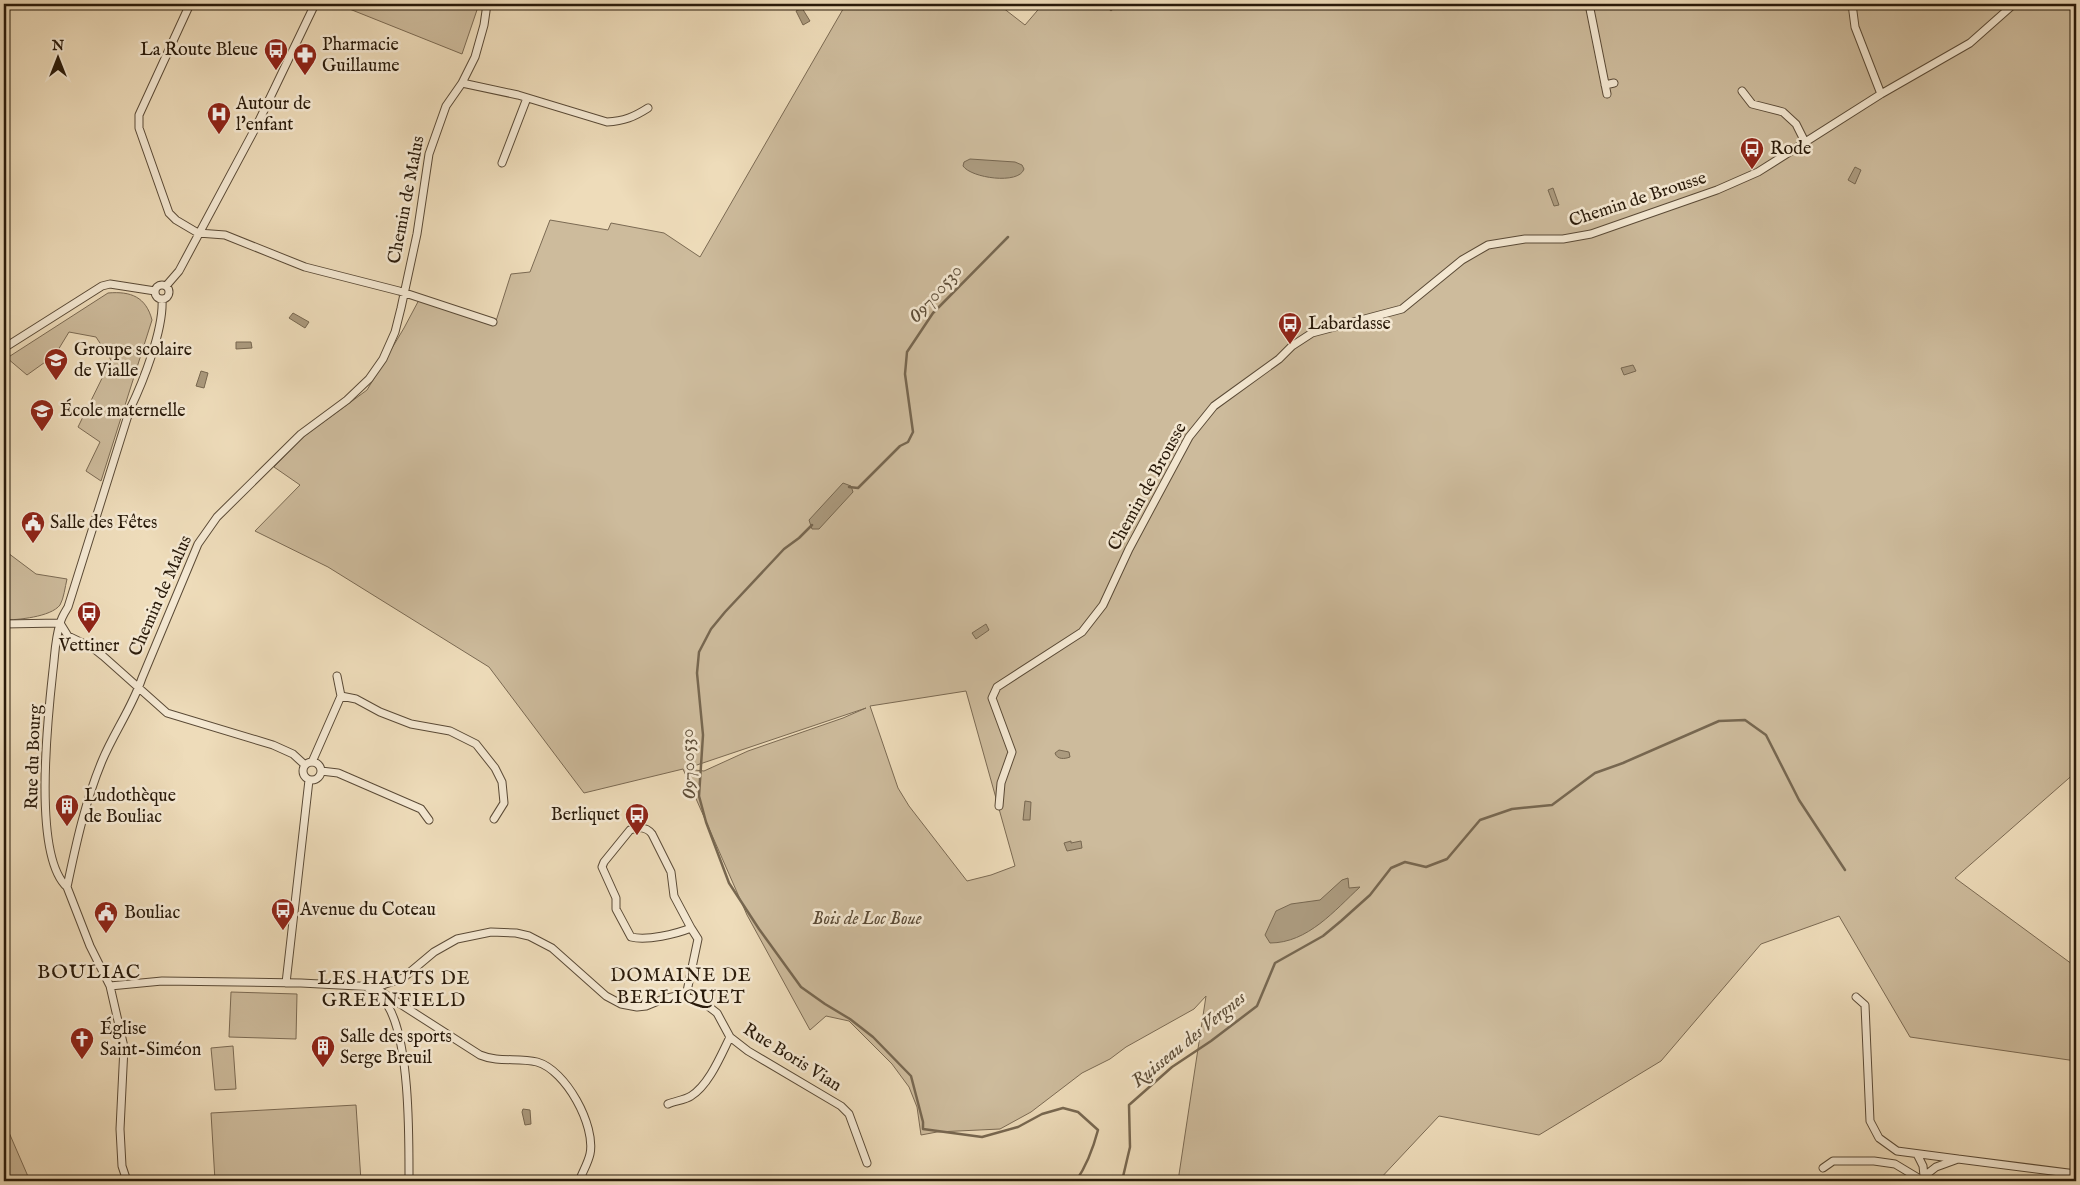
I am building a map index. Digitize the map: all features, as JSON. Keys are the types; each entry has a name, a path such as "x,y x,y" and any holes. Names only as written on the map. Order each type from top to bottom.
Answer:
{"street":[{"path":"190,4 139,114 139,128 169,213 176,220 198,233 225,236 305,266 404,293 493,322"},
{"path":"166,286 179,271 256,127 313,4"},
{"name":"Chemin de Malus","path":"67,887 79,831 94,782 109,745 134,700 198,544 217,518 255,482 276,458 302,434 347,400 369,379 383,359 395,332 404,293 417,234 429,154 446,106 462,83 475,57 484,26 487,4"},
{"path":"1589,4 1606,94"},
{"path":"1852,4 1855,27 1881,94"},
{"name":"Chemin de Brousse","path":"999,806 1001,783 1012,752 992,698 997,687 1082,632 1103,605 1129,549 1189,437 1214,406 1312,333 1402,309 1462,260 1488,245 1525,239 1563,239 1590,234 1717,190 1758,172 1881,94 1970,43 2014,4"},
{"path":"462,83 527,98 607,122 622,121 635,117 648,108"},
{"path":"1605,85 1614,83"},
{"path":"1742,91 1752,104 1783,112 1796,124 1805,142"},
{"path":"502,163 527,98"},
{"path":"4,348 102,286 110,284 155,291"},
{"path":"155,291 160,285 166,286"},
{"path":"155,291 157,297 167,298 169,294 166,286"},
{"name":"Rue du Bourg","path":"127,1181 122,1166 120,1120 124,1047 110,986 90,946 67,887 61,881 56,868 47,829 47,719 60,623 68,606 130,409 140,388 160,326 162,299"},
{"path":"4,624 60,623 68,636 93,648 167,713 273,745 293,754 304,766 303,774 309,780"},
{"path":"304,766 312,762 341,696 337,676"},
{"path":"341,696 356,700 411,724 450,731 476,744 496,768 502,782 504,803 494,819"},
{"path":"312,762 319,766 321,771"},
{"path":"309,780 317,779 321,771"},
{"path":"321,771 338,773 422,809 429,820"},
{"path":"286,983 309,780"},
{"path":"110,986 162,981 377,987 403,978 434,952 457,939 476,934 503,932 529,936 552,948 606,996 621,1004 637,1007 672,997 686,996 698,939 674,896 671,872 652,834 642,828 630,830 602,867 616,898 616,909 632,937 642,938 678,933 691,928"},
{"path":"366,986 387,1005 395,1022 404,1063 409,1134 409,1181"},
{"path":"366,986 380,991 480,1054 498,1060 538,1062 558,1074 572,1091 588,1129 590,1153 580,1180 577,1181"},
{"name":"Rue Boris Vian","path":"686,996 704,1003 717,1013 730,1037 748,1052 841,1106 849,1114 867,1163"},
{"path":"1856,997 1866,1005 1870,1121 1879,1138 1896,1151 2076,1174"},
{"path":"668,1104 692,1096 718,1062 730,1037"},
{"path":"1917,1154 1923,1166 1921,1179"},
{"path":"1921,1179 1936,1167 1958,1159"},
{"path":"1822,1168 1833,1161 1874,1161 1895,1164 1921,1179"}],"green space":[{"path":"337,4 479,4 462,54"},
{"name":"Bois de Loc Boue","path":"846,4 998,4 1025,25 1043,4 1103,4 1111,11 1119,4 2076,4 2076,772 1955,878 2076,967 2076,1061 1910,1037 1839,916 1761,944 1661,1061 1539,1135 1439,1116 1378,1181 1178,1181 1206,996 1194,1009 1126,1047 1110,1059 1082,1073 1031,1112 1000,1129 937,1132 921,1135 917,1107 909,1087 892,1064 849,1021 826,1016 810,1030 747,915 683,769 584,793 489,667 328,567 255,531 300,485 274,467 303,437 367,390 420,298 496,321 511,274 530,272 550,220 608,230 611,223 664,233 700,257","holes":["966,691 1015,866 967,881 909,806 898,788 870,706","866,708 843,718 748,751 704,771 685,769"]},
{"path":"108,293 124,293 136,297 146,306 152,320 101,481 86,471 100,442 78,427 111,360 96,337 69,332 55,355 27,375 7,358"},
{"path":"4,550 36,574 67,579 60,605 56,609 42,615 4,620"},
{"path":"231,992 297,994 296,1039 229,1037"},
{"path":"233,1046 236,1089 215,1090 211,1048"},
{"path":"356,1105 361,1181 215,1181 211,1113"},
{"path":"4,1121 30,1181 4,1181"}],"shaded area":[{"path":"802,8 810,21 803,25 796,11"},
{"path":"970,159 1015,162 1022,165 1024,169 1020,174 1013,177 995,178 984,176 975,174 963,166 964,162"},
{"path":"1855,167 1861,170 1855,184 1848,180"},
{"path":"1553,188 1559,205 1554,206 1548,190"},
{"path":"293,313 309,322 305,328 289,318"},
{"path":"236,342 251,342 252,348 236,349"},
{"path":"1633,365 1636,371 1624,375 1621,368"},
{"path":"201,371 208,373 204,388 196,386"},
{"path":"843,483 851,486 853,492 819,529 812,529 809,520"},
{"path":"986,624 989,630 976,639 972,633"},
{"path":"1059,750 1069,752 1070,757 1057,757 1055,753"},
{"path":"1025,801 1031,802 1030,820 1023,820"},
{"path":"1071,841 1071,843 1081,841 1082,848 1067,851 1064,843"},
{"path":"1348,878 1349,888 1360,887 1331,915 1320,924 1297,937 1284,942 1270,943 1265,935 1276,911 1291,904 1320,900 1342,880"},
{"path":"523,1109 530,1110 531,1124 525,1125"}],"waterway":[{"name":"O9700530","path":"849,487 858,488 900,446 908,442 913,432 905,374 907,352 933,313 1008,237"},
{"name":"O9700530","path":"812,525 784,549 725,612 711,629 699,652 697,673 703,735 699,796 706,822 729,883 759,929 801,987 850,1019 873,1037 911,1076 923,1122 923,1129 982,1137 1018,1127 1042,1114 1063,1108 1078,1112 1098,1130 1089,1157 1076,1181"},
{"name":"Ruisseau des Vergnes","path":"1122,1181 1130,1147 1129,1105 1172,1067 1211,1041 1257,1006 1275,963 1323,936 1370,895 1391,868 1405,862 1426,867 1447,859 1480,820 1512,809 1552,805 1595,773 1623,763 1719,721 1745,720 1766,735 1799,800 1845,870"}],"place":[{"name":"La Route Bleue","path":"276,71"},
{"name":"Pharmacie Guillaume","path":"305,76"},
{"name":"Autour de l'enfant","path":"219,135"},
{"name":"Rode","path":"1752,170"},
{"name":"Labardasse","path":"1290,345"},
{"name":"Groupe scolaire de Vialle","path":"56,381"},
{"name":"École maternelle","path":"42,432"},
{"name":"Salle des Fêtes","path":"33,544"},
{"name":"Vettiner","path":"89,634"},
{"name":"Ludothèque de Bouliac","path":"67,827"},
{"name":"Berliquet","path":"637,836"},
{"name":"Avenue du Coteau","path":"283,931"},
{"name":"Bouliac","path":"106,934"},
{"name":"Église Saint-Siméon","path":"82,1060"},
{"name":"Salle des sports Serge Breuil","path":"323,1068"}],"district":[{"name":"BOULIAC","path":"89,972"},
{"name":"DOMAINE DE BERLIQUET","path":"681,987"},
{"name":"LES HAUTS DE GREENFIELD","path":"394,990"}]}
